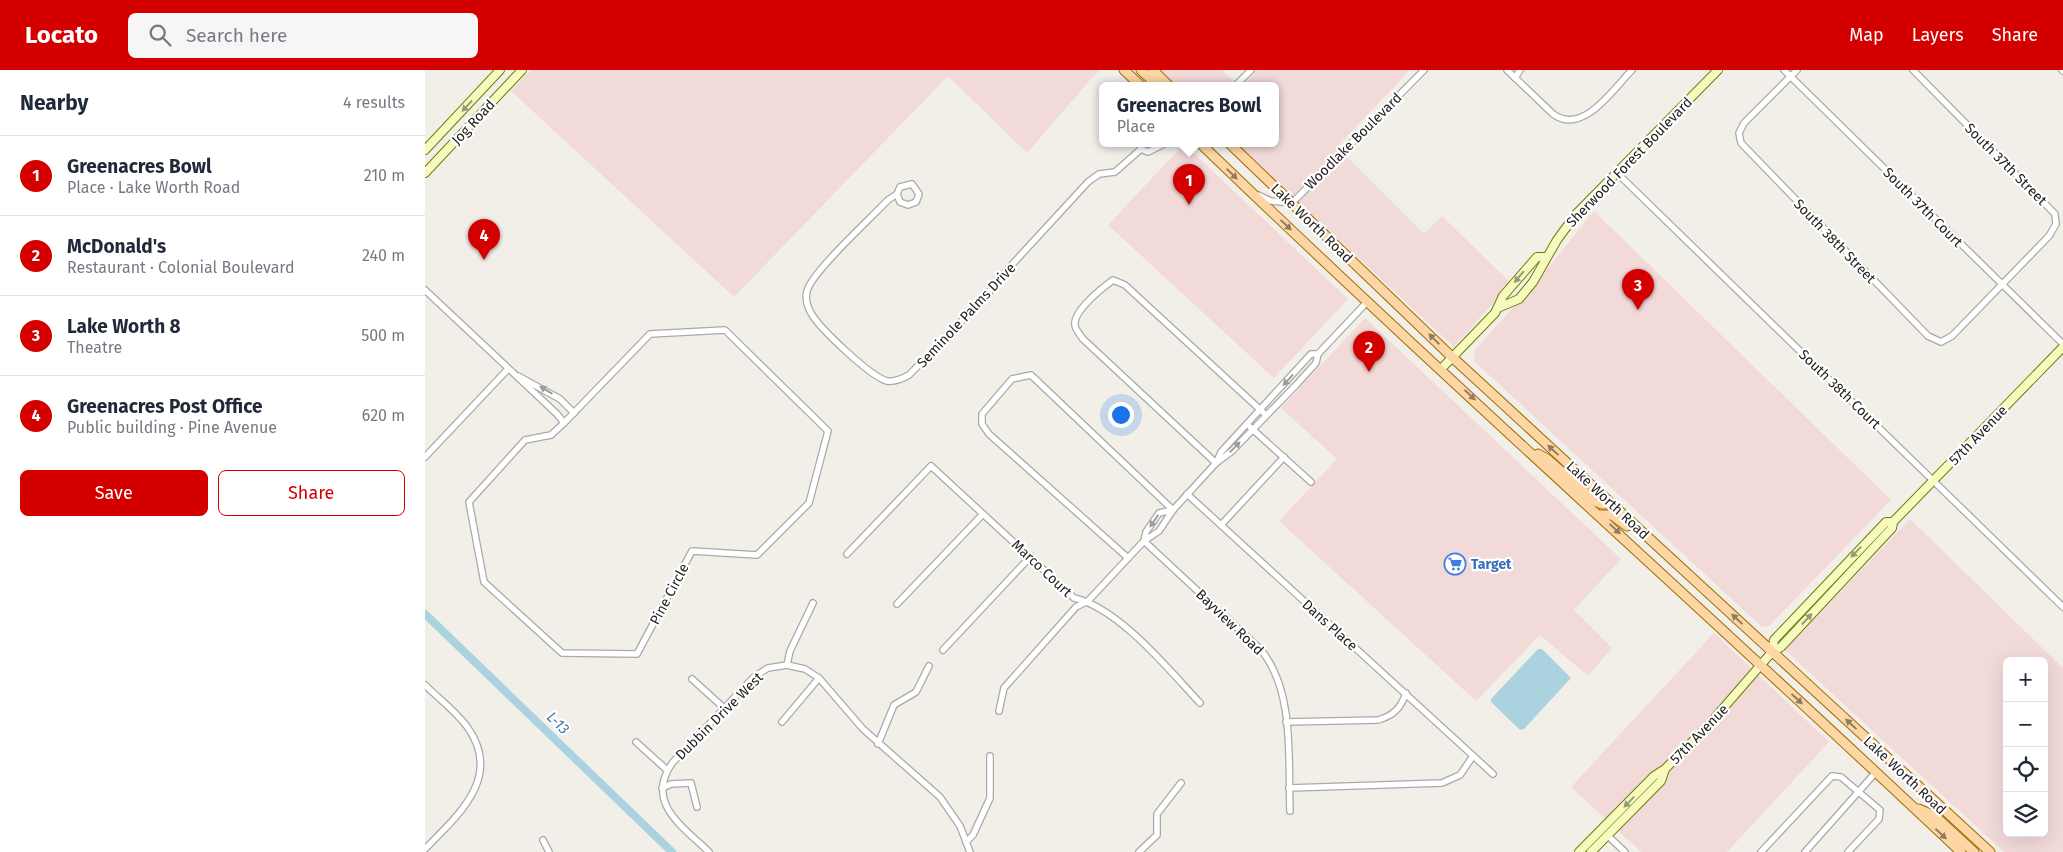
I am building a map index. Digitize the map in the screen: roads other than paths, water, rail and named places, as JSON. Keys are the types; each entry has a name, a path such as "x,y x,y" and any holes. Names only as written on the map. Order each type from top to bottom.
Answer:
{"main road":[{"path":"1125,70 1137,82"},
{"path":"1141,70 1154,82"},
{"path":"1153,70 1165,82"},
{"name":"Lake Worth Road","path":"1204,147 1367,302 1600,515 1961,852"},
{"name":"Lake Worth Road","path":"1233,147 1452,356 1990,852"},
{"path":"1529,450 1547,458 1595,501 1602,504 1612,504"},
{"path":"1600,515 1612,515 1620,519 1658,554 1673,560"},
{"path":"1912,806 1935,816 1974,852"}],"street":[{"path":"501,70 513,80"},
{"name":"Jog Road","path":"425,150 501,70"},
{"name":"Jog Road","path":"425,173 522,70"},
{"path":"1239,82 1251,70"},
{"name":"Woodlake Boulevard","path":"1292,203 1424,70"},
{"path":"1507,70 1553,114 1561,119 1571,120 1581,118 1590,112 1632,70"},
{"path":"1515,78 1521,70"},
{"name":"Sherwood Forest Boulevard","path":"1441,368 1500,307 1519,299 1533,282 1547,257 1576,214 1717,70"},
{"name":"South 37th Court","path":"1784,70 2063,345"},
{"path":"1791,76 1797,70"},
{"name":"South 37th Street","path":"1913,70 2055,214 2057,224 2049,236 1952,336 1941,342"},
{"name":"South 38th Street","path":"1791,76 1744,123 1739,133 1741,143 1928,336 1941,342"},
{"name":"Seminole Palms Drive","path":"897,194 888,200 817,274 807,290 806,301 811,315 855,360 871,373 887,381 898,381 909,375 989,294 996,282 1088,182 1099,174 1115,172 1140,147"},
{"name":"Seminole Palms Drive","path":"1142,147 1149,152 1158,147"},
{"name":"South 38th Court","path":"1616,172 2063,607"},
{"path":"1251,192 1271,201 1292,203"},
{"name":"Sherwood Forest Boulevard","path":"1500,307 1503,296 1528,266 1537,257 1547,257"},
{"path":"1216,463 1083,339 1075,325 1077,314 1113,280 1125,285 1266,415"},
{"path":"425,290 557,414 564,423"},
{"path":"999,710 1004,688 1076,607 1088,601 1144,541 1159,531 1173,510 1187,494 1216,463 1232,452 1316,363 1318,354 1367,302"},
{"name":"Pine Circle","path":"725,330 828,430 809,503 757,555 692,551 637,654 562,653 484,582 469,502 525,440 551,435 564,423 650,334 725,330"},
{"name":"57th Avenue","path":"1579,852 1706,728 1761,666 1772,652 1774,640 1807,604 1886,522 1893,522 2063,345"},
{"path":"1216,463 1221,452 1311,354 1318,354"},
{"path":"425,457 508,369"},
{"path":"514,374 560,399 574,413"},
{"path":"1129,558 989,434 982,424 982,414 1012,379 1031,375 1173,510"},
{"path":"1246,424 1311,482"},
{"path":"1221,525 1284,457"},
{"name":"Marco Court","path":"847,554 931,466 1031,556 1073,598 1088,601 1135,635 1200,703"},
{"name":"Dans Place","path":"1187,494 1493,774"},
{"path":"1144,541 1146,532 1159,513 1173,510"},
{"path":"897,604 983,514"},
{"name":"Bayview Road","path":"1144,541 1265,654 1273,666 1284,693 1290,811"},
{"path":"943,650 1031,556"},
{"path":"813,603 790,651 787,665 805,669 819,678 845,710 878,744 924,780 940,797 960,826 970,852"},
{"name":"Dubbin Drive West","path":"662,788 667,770 758,674 768,668 787,665"},
{"path":"878,744 894,705 916,692 929,666"},
{"path":"781,722 819,678"},
{"path":"693,679 724,708"},
{"path":"425,685 468,728 476,744 480,764 477,784 468,803 425,849"},
{"path":"1286,722 1378,720 1389,716 1397,710 1405,693"},
{"path":"636,742 667,770"},
{"path":"966,842 973,835 990,798 989,756"},
{"path":"1289,788 1442,783 1460,775 1473,756"},
{"name":"57th Avenue","path":"1591,852 1661,781 1665,769"},
{"path":"1805,852 1876,772"},
{"path":"1761,852 1831,776 1841,777 1879,810 1879,819 1848,852"},
{"path":"697,807 691,783 671,784 662,788 664,801 671,815 709,852"},
{"path":"1139,852 1157,834 1157,814 1181,783"},
{"path":"1608,836 1625,852"},
{"path":"543,840 549,852"}],"water":[{"path":"1538,649 1542,649 1571,678 1524,729 1520,730 1491,702 1491,699"}],"waterway":[{"name":"L-13","path":"425,614 672,852"}],"place":[{"name":"Greenacres Bowl","path":"1189,205"},
{"name":"Greenacres Post Office","path":"484,260"},
{"name":"Lake Worth 8","path":"1638,310"},
{"name":"McDonald's","path":"1369,372"},
{"name":"Target","path":"1455,564"}]}
